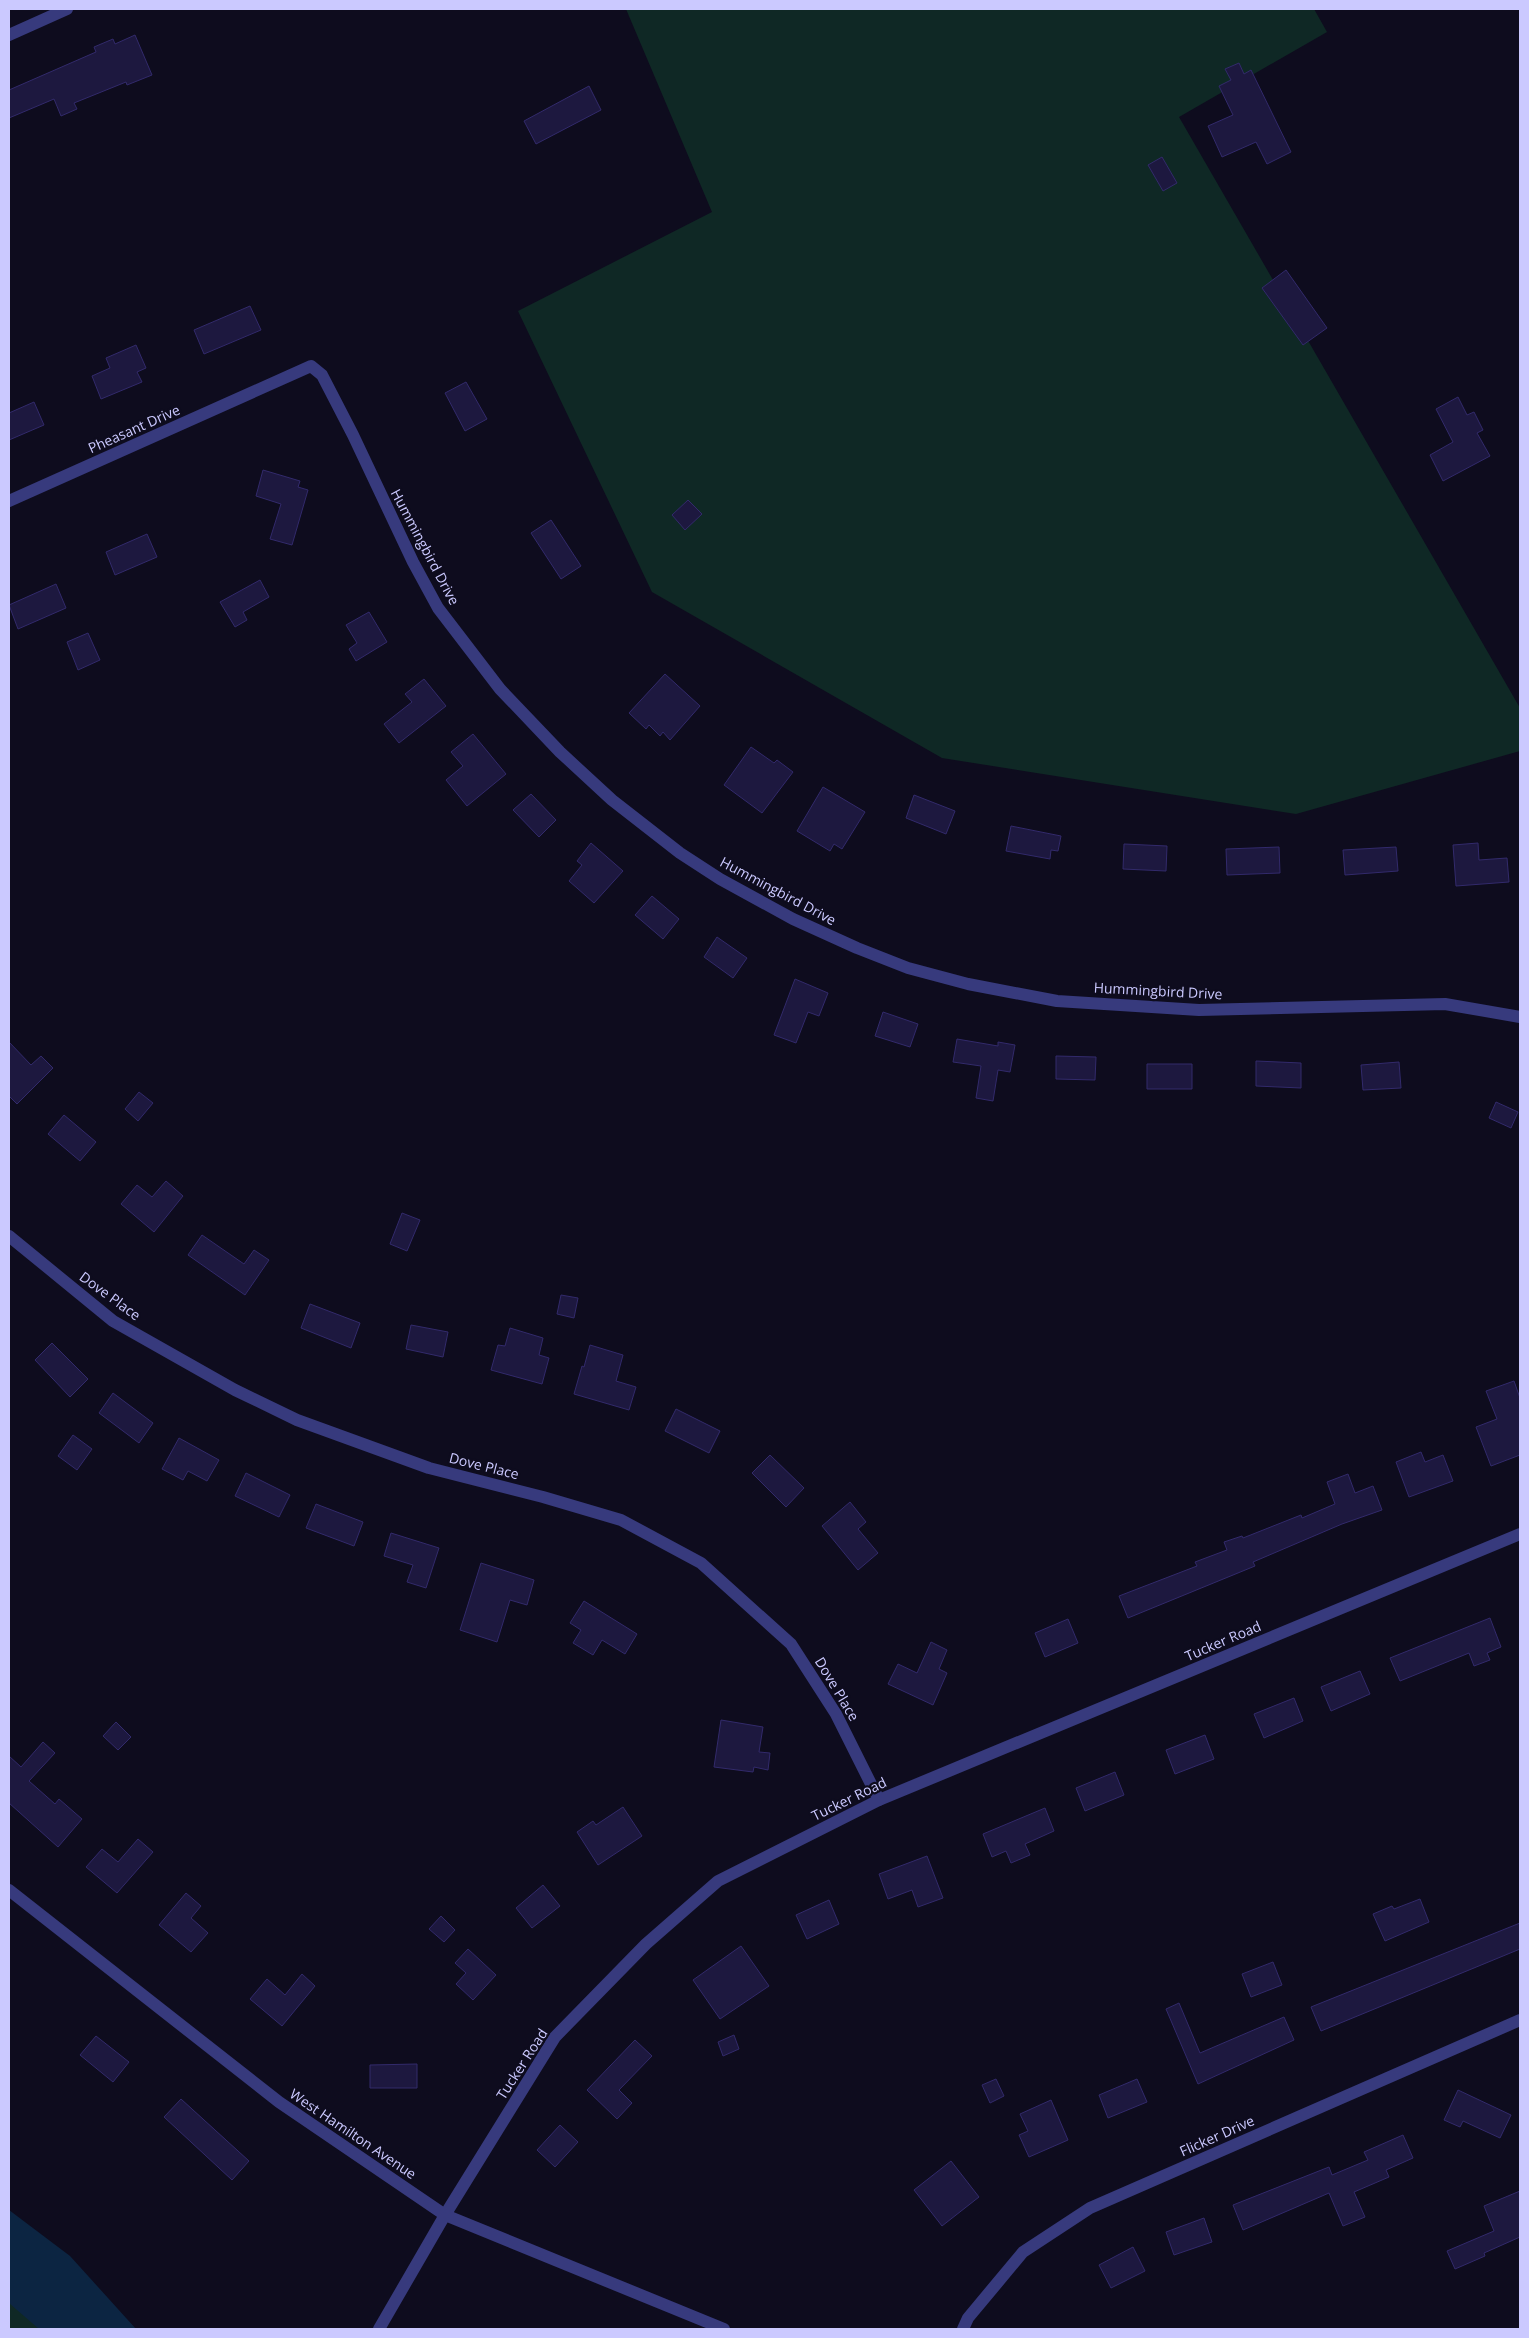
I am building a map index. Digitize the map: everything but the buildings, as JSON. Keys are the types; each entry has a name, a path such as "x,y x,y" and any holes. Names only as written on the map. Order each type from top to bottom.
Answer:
{"street":[{"path":"9,35 67,9"},
{"name":"Hummingbird Drive","path":"272,385 312,366 322,375 413,562 438,608 500,689 560,752 612,800 680,853 720,879 793,919 857,948 908,968 968,984 1057,1001 1199,1010 1446,1004 1520,1017"},
{"name":"Pheasant Drive","path":"9,501 272,385"},
{"name":"Dove Place","path":"9,1236 114,1321 235,1390 297,1420 428,1468 542,1497 621,1520 701,1562 791,1644 836,1714 880,1800"},
{"name":"Tucker Road","path":"379,2329 445,2215 556,2037 646,1944 718,1881 880,1800 1520,1534"},
{"name":"West Hamilton Avenue","path":"9,1890 280,2102 445,2215 724,2329"},
{"name":"Flicker Drive","path":"963,2329 968,2318 1023,2252 1090,2208 1520,2020"}],"green space":[{"path":"626,9 1314,9 1327,32 1179,117 1520,708 1520,751 1296,814 942,758 652,592 518,311 712,212"},
{"path":"9,2287 61,2329 9,2329"}],"water":[{"path":"9,2210 70,2256 136,2329 39,2329 9,2303"}]}
